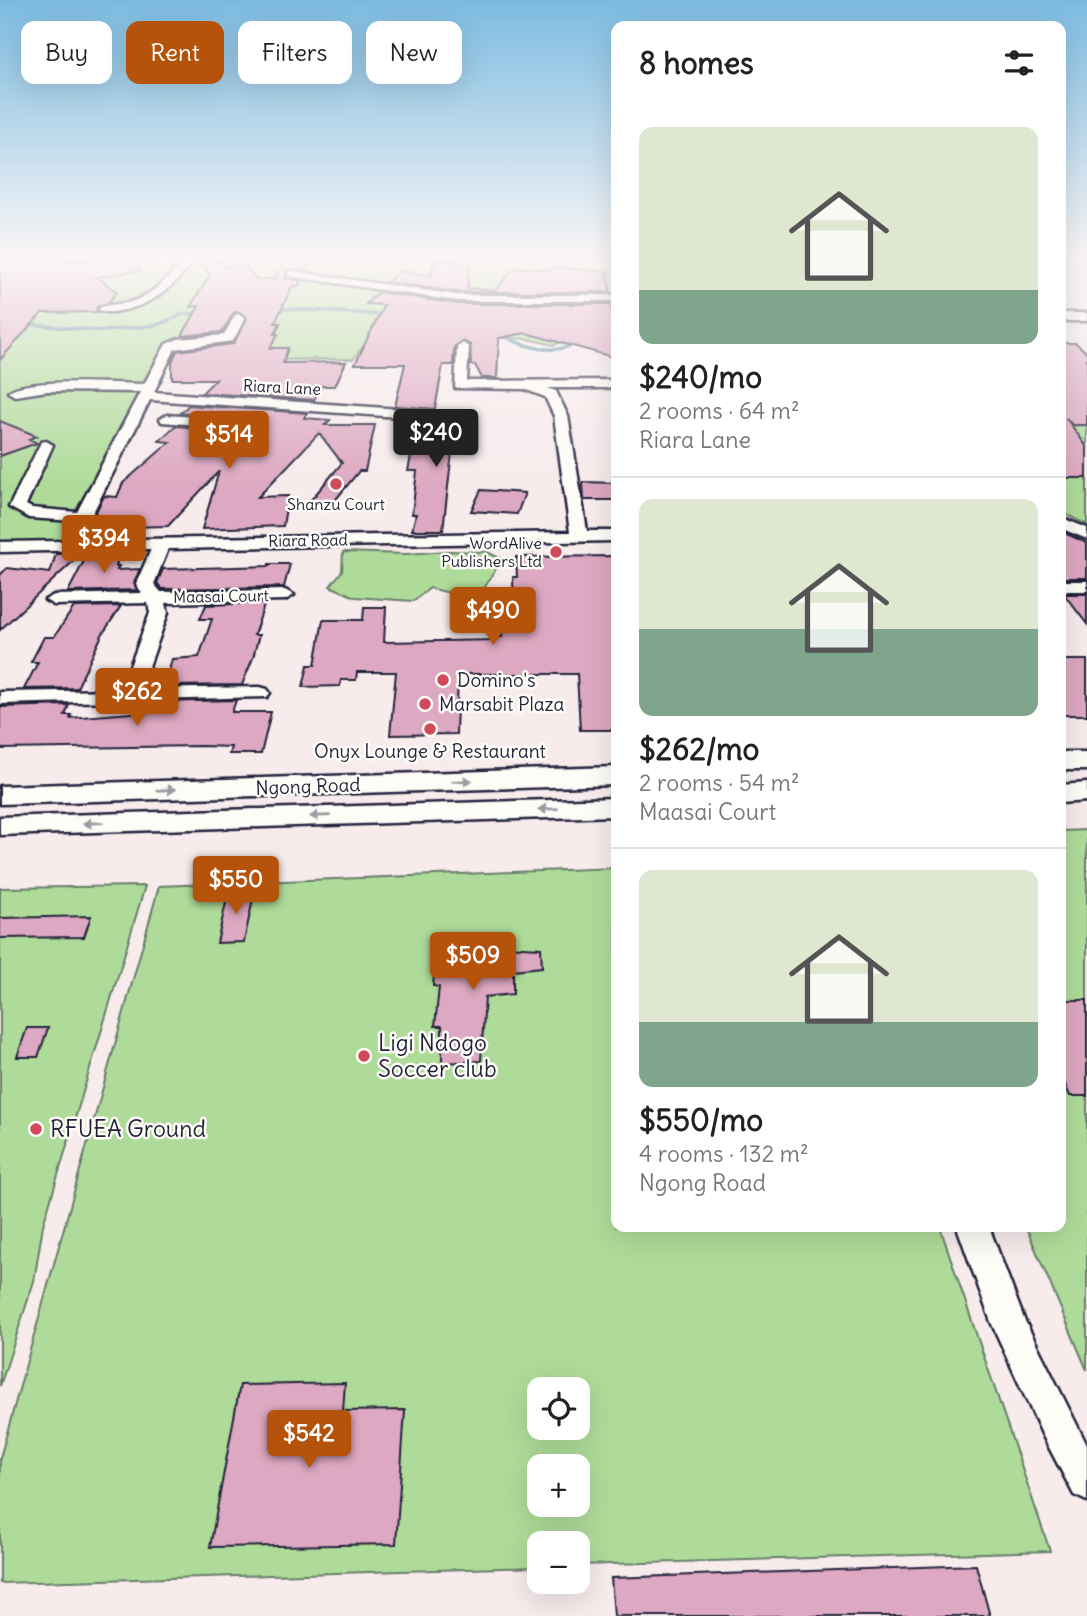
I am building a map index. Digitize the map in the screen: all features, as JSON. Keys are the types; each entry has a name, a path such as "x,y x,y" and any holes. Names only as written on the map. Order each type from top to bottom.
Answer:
{"main road":[{"path":"1066,761 1087,761"},
{"name":"Ngong Road","path":"0,795 611,776"},
{"path":"1066,794 1087,792"},
{"name":"Ngong Road","path":"0,826 611,807"}],"street":[{"path":"68,546 108,463 149,392 170,347 178,343 229,338 230,335"},
{"path":"463,347 460,385 611,384"},
{"path":"526,385 551,394 561,415 579,527 578,536"},
{"name":"Riara Lane","path":"15,392 47,387 149,392 242,402 414,414"},
{"path":"208,437 242,402"},
{"path":"167,419 223,423"},
{"path":"46,445 18,507 29,513 82,517"},
{"path":"1066,525 1087,534"},
{"name":"Riara Road","path":"0,547 611,536"},
{"name":"Maasai Court","path":"129,694 159,613 156,597 145,584 162,543"},
{"path":"1066,586 1087,586"},
{"name":"Maasai Court","path":"54,600 285,595"},
{"path":"0,698 260,693"},
{"path":"975,1232 1008,1322 1056,1424 1087,1482"}],"green space":[{"path":"0,335 578,335 554,345 528,339 485,337 439,344 364,346 353,359 156,361 63,543 0,544"},
{"path":"1087,425 1087,525 1066,514 1066,426"},
{"path":"343,552 406,554 487,552 502,559 477,600 430,588 413,601 355,597 330,586 342,571"},
{"path":"1087,830 1087,1370 1028,1232 1066,1232 1066,831"},
{"name":"Ligi Ndogo Soccer club","path":"611,868 611,1232 942,1232 1050,1551 590,1565 590,1531 527,1531 527,1567 0,1583 0,1458 159,886"},
{"name":"RFUEA Ground","path":"145,886 43,1225 34,1281 0,1386 0,888"}],"building":[{"path":"0,335 22,335 0,360"},
{"path":"238,335 277,335 270,348 288,348 283,363 346,362 335,386 322,386 314,400 202,393 216,379 172,379 172,362 177,351 233,344"},
{"path":"369,335 513,335 499,338 497,378 482,378 475,365 471,365 470,345 462,341 454,347 453,365 443,365 435,409 395,406 405,364 355,364"},
{"path":"535,335 611,335 611,357"},
{"path":"1066,343 1076,343 1087,353 1087,425 1072,425 1066,418"},
{"path":"189,405 307,413 304,418 330,420 325,425 375,425 365,471 359,471 333,503 310,501 342,463 319,433 258,497 288,496 283,526 202,529 219,471 168,526 129,527 126,537 83,537 104,496 117,497 123,483 170,442 159,441 175,426 223,430 232,424 223,416 180,413"},
{"path":"1066,418 1087,447 1087,478 1066,478"},
{"path":"0,421 37,436 29,439 37,443 0,456"},
{"path":"417,425 477,425 476,451 452,452 443,530 412,530 416,514 412,514 417,471 408,471"},
{"path":"583,482 611,483 611,500 584,500"},
{"path":"481,490 525,493 517,514 471,511"},
{"path":"1066,534 1087,543 1087,578 1066,578"},
{"path":"120,552 117,570 140,569 134,583 137,590 68,592 88,553"},
{"path":"82,553 0,630 0,575 7,568 50,573 56,554"},
{"path":"611,556 611,730 580,730 577,674 458,674 456,734 390,735 396,672 357,672 356,680 341,680 340,686 303,687 308,665 315,665 323,620 363,620 364,607 386,607 384,642 496,640 495,637 502,637 501,612 514,612 513,577 517,577 516,557"},
{"path":"290,564 284,587 162,589 157,583 163,569"},
{"path":"1066,594 1087,594 1087,624 1066,597"},
{"path":"265,603 254,635 259,635 253,658 242,685 165,686 172,659 199,657 212,619 200,619 206,605"},
{"path":"121,606 102,635 77,688 24,689 38,662 31,662 44,637 54,637 74,607"},
{"path":"1066,660 1087,660 1087,715 1066,715"},
{"path":"236,700 232,712 271,712 261,754 229,754 231,747 201,746 0,749 0,707 69,705 65,715 71,715 70,718 156,711 159,702"},
{"path":"229,889 255,889 244,942 217,943"},
{"path":"91,916 84,937 0,938 0,918"},
{"path":"471,944 541,948 542,967 513,970 513,994 485,997 481,1061 442,1063 442,1026 435,1026 439,987 433,986 437,947"},
{"path":"1066,1000 1087,1000 1087,1096 1070,1096 1066,1086"},
{"path":"27,1028 48,1028 38,1057 17,1057"},
{"path":"345,1383 343,1411 405,1410 396,1544 210,1547 240,1385"},
{"path":"976,1565 990,1616 614,1616 611,1578"}],"waterway":[{"path":"504,335 536,348 558,349 576,342"}],"place":[{"name":"Shanzu Court","path":"336,484"},
{"name":"WordAlive Publishers Ltd","path":"556,552"},
{"name":"Domino's","path":"443,680"},
{"name":"Marsabit Plaza","path":"425,704"},
{"name":"Onyx Lounge & Restaurant","path":"430,729"},
{"name":"Ligi Ndogo Soccer club","path":"364,1056"},
{"name":"RFUEA Ground","path":"36,1129"}]}
